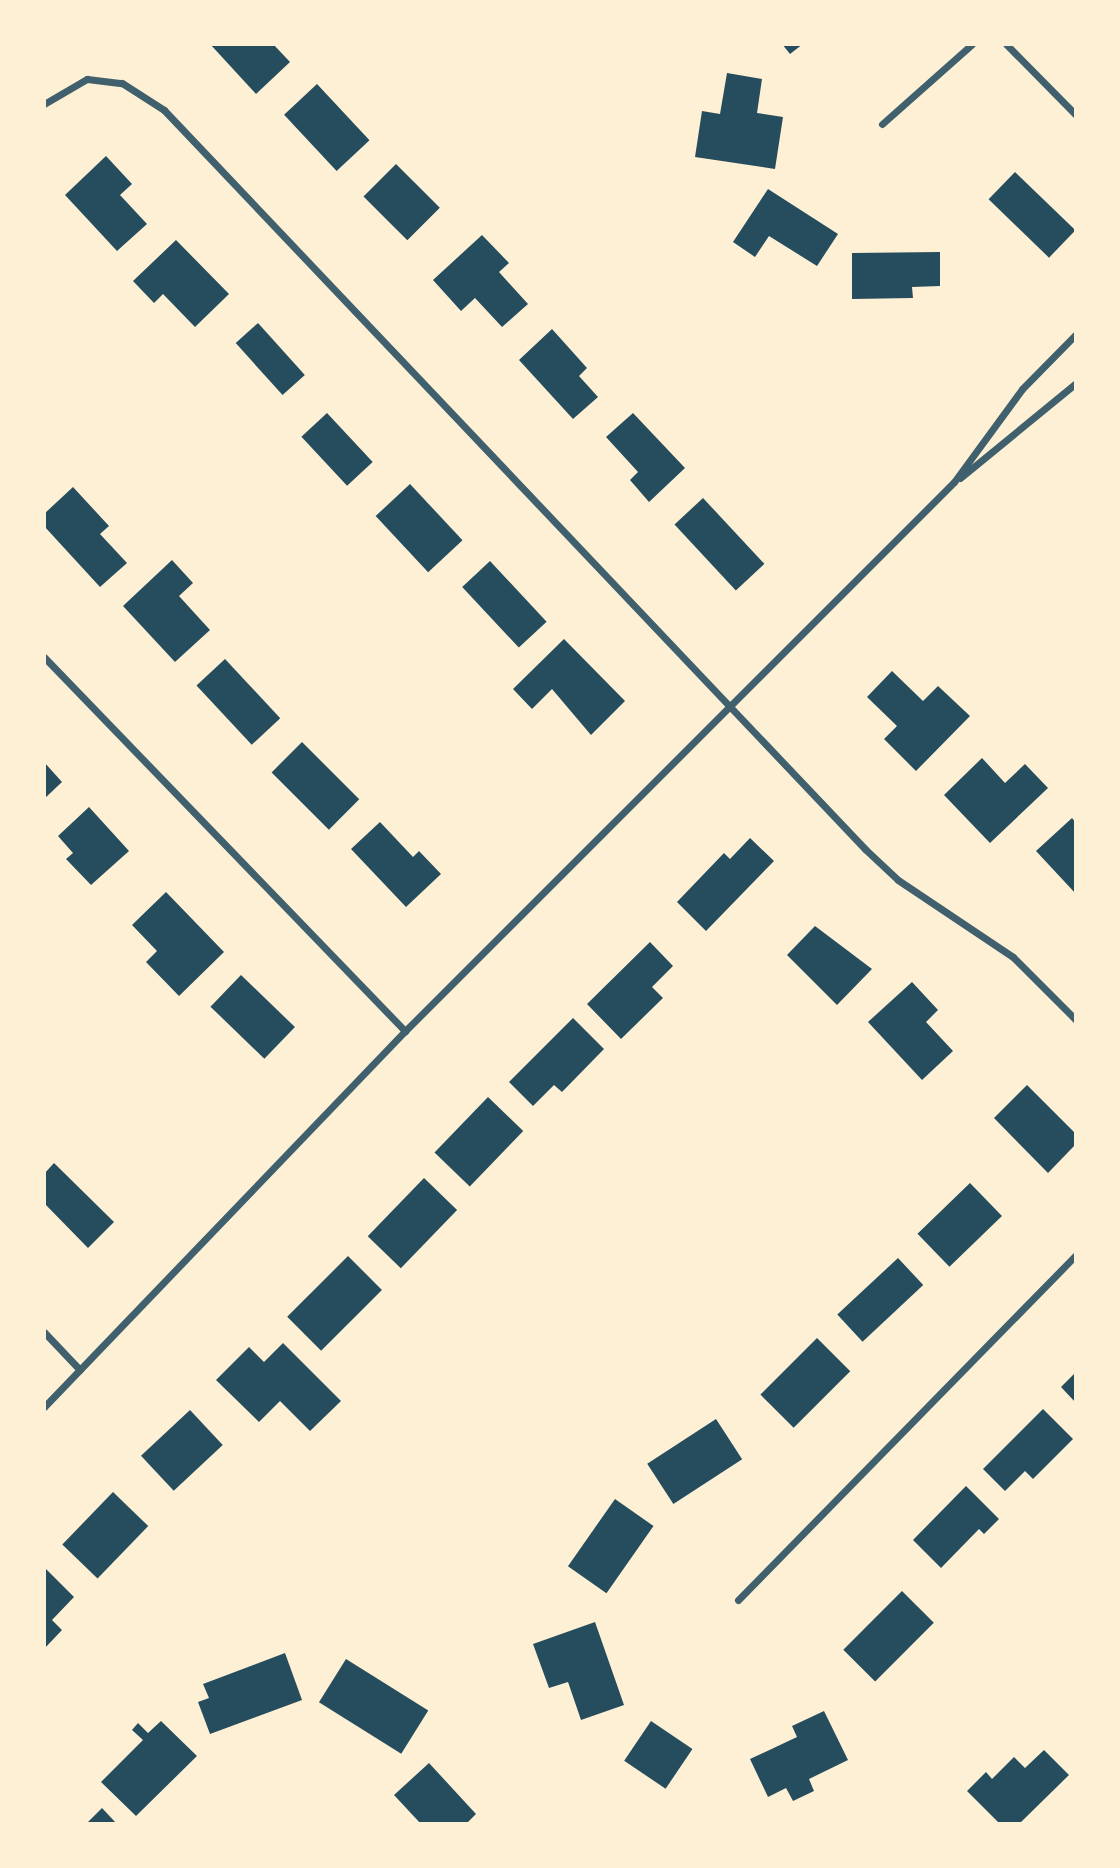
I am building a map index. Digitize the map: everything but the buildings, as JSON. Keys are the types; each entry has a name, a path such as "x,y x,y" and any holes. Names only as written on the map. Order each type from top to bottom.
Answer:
{"street":[{"path":"882,124 972,44"},
{"path":"1006,44 1076,115"},
{"path":"44,104 87,79 122,83 164,110 729,707 890,872 1013,957 1076,1020"},
{"path":"954,482 1022,389 1076,334"},
{"path":"44,1407 405,1031 954,482 1033,424 1076,383"},
{"path":"44,657 405,1031"},
{"path":"737,1600 1076,1255"},
{"path":"44,1332 80,1370"}]}
